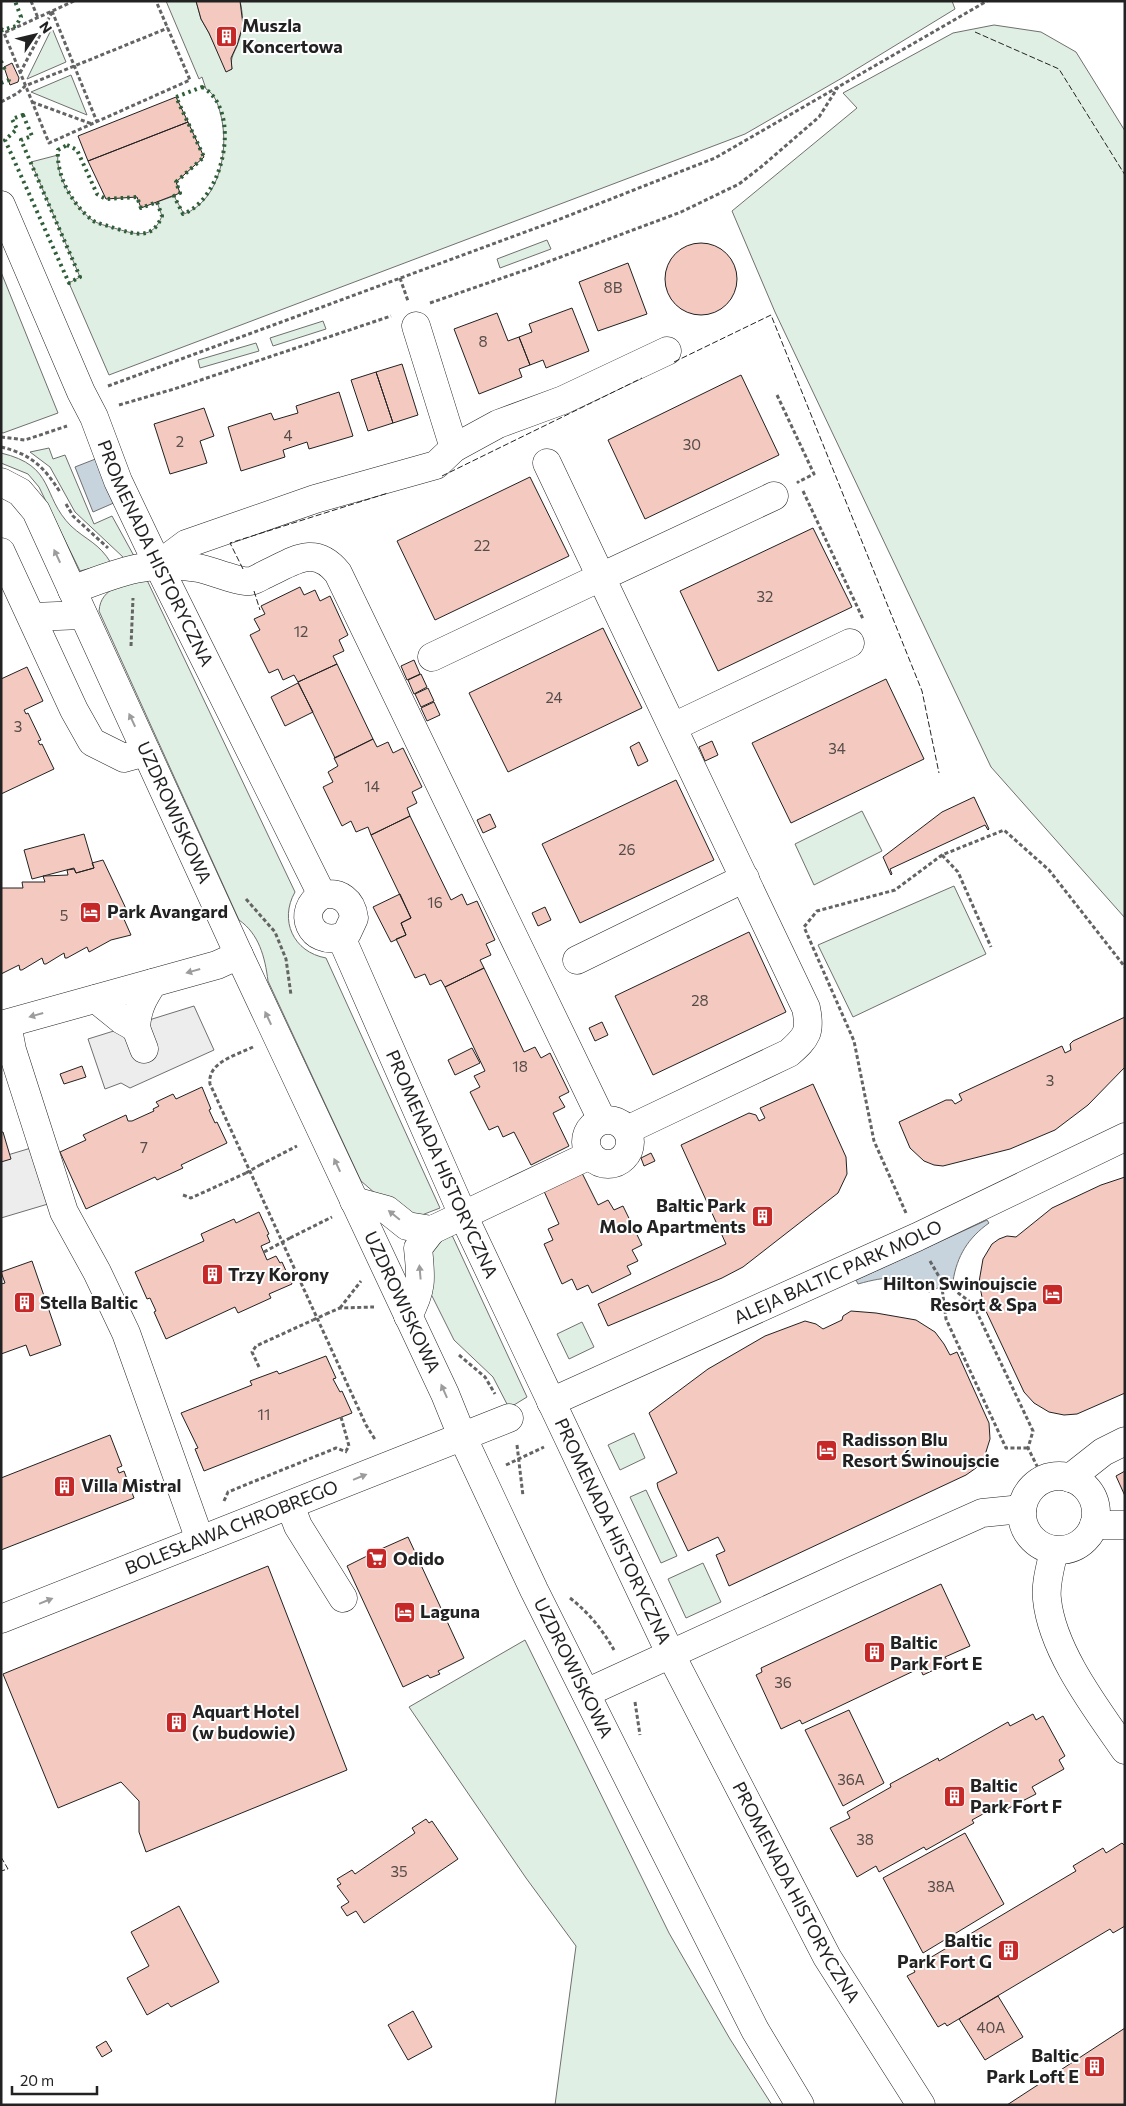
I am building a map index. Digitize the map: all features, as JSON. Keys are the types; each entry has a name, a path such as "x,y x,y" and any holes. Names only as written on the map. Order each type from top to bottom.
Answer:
{"street":[{"name":"PROMENADA HISTORYCZNA","path":"1,205 81,392 94,417 118,481 322,895 338,894 345,898 353,911 352,926 341,937 463,1215 671,1655 826,1957 921,2105"},
{"path":"413,315 454,448"},
{"path":"158,565 186,544 315,499 436,465 454,448 498,424 563,400 667,351"},
{"path":"72,590 122,570 141,566 158,565 198,568 249,582 305,557 317,556 329,562 342,581 615,1125 630,1140 630,1146 625,1156 610,1164 598,1162 590,1155 587,1148 587,1134 596,1123 615,1125 789,1053 804,1039 809,1024 806,1008 547,463"},
{"name":"UZDROWISKOWA","path":"11,487 36,511 238,955 345,1208 408,1316 445,1394 462,1436 586,1693 755,2030 800,2105"},
{"path":"432,657 774,496"},
{"path":"1,552 74,710 92,742 124,758 146,752"},
{"path":"32,617 83,615"},
{"path":"672,727 858,634"},
{"path":"577,960 745,878"},
{"path":"200,1540 132,1329 97,1272 64,1212 4,1024 217,965 238,955"},
{"path":"96,999 122,1020 140,1038 137,1016 141,1000 153,982"},
{"name":"ALEJA BALTIC PARK MOLO","path":"550,1402 917,1237 1125,1137"},
{"path":"408,1316 418,1298 421,1282 418,1248 432,1230 590,1155"},
{"path":"345,1208 387,1210 406,1226 432,1230"},
{"path":"462,1436 509,1418"},
{"name":"BOLESŁAWA CHROBREGO","path":"1,1619 462,1436"},
{"path":"1057,1479 1080,1483 1088,1491 1094,1502 1096,1513 1094,1525 1083,1542 1069,1549 1054,1550 1042,1547 1032,1540 1025,1530 1022,1509 1024,1499 1029,1491 1057,1479 1102,1452 1125,1442"},
{"path":"290,1505 298,1526 343,1598"},
{"path":"586,1693 852,1570 982,1513 1022,1509"},
{"path":"1094,1525 1125,1525"},
{"path":"1054,1550 1046,1597 1051,1623 1059,1647 1125,1750"}],"path":[{"path":"30,1 38,18"},
{"path":"74,1 4,33 49,143 190,80 156,1"},
{"path":"81,392 117,384 555,221 715,158 987,1"},
{"path":"52,11 97,122"},
{"path":"20,74 52,11"},
{"path":"1,102 18,93 25,86 168,28"},
{"path":"1,437 24,440 94,417 122,404 413,315 681,212 739,184 761,167 819,117 839,86"},
{"path":"32,102 92,124"},
{"path":"777,395 814,474 798,482 858,634"},
{"path":"1,447 17,451 32,459 48,474 73,516 103,541 116,556 133,592 133,627 130,644 134,651"},
{"path":"1057,1479 1028,1448 1006,1448 946,1319 941,1280 917,1237 874,1141 854,1040 804,927 817,911 895,890 942,856 1004,830 1049,870 1125,967"},
{"path":"942,856 958,872 991,947"},
{"path":"241,894 275,932 286,958 292,1003"},
{"path":"256,1046 214,1067 209,1077 210,1084 366,1425 378,1446"},
{"path":"183,1195 191,1198 246,1173 301,1144"},
{"path":"264,1252 345,1208"},
{"path":"340,1308 364,1277"},
{"path":"941,1280 973,1304 1034,1431 1028,1448"},
{"path":"259,1367 252,1352 256,1346 340,1308 376,1307"},
{"path":"454,1350 485,1377 509,1418"},
{"path":"341,1417 349,1446 346,1451"},
{"path":"481,1476 567,1436"}],"green space":[{"path":"166,1 196,1 201,19 227,71 232,69 232,57 242,29 240,1 952,1 955,9 745,134 109,375 69,283 80,277 31,162 58,155 58,163 63,181 79,207 97,223 129,232 142,234 153,229 158,224 162,216 157,202 174,196 184,214 197,207 207,197 220,170 223,156 223,126 217,102 206,89 202,77 199,79"},
{"path":"994,25 1041,32 1076,52 1125,131 1125,918 991,767 775,312 732,211 857,108 843,93 953,33"},
{"path":"52,28 66,62 27,79"},
{"path":"71,75 87,115 31,92"},
{"path":"547,240 551,249 500,268 497,259"},
{"path":"1,272 58,413 3,433 1,432"},
{"path":"323,321 326,329 273,346 270,338"},
{"path":"256,343 259,351 200,368 198,360"},
{"path":"49,448 53,459 65,455 94,524 112,516 134,556 124,558 75,512 50,467 30,452"},
{"path":"1,453 19,459 31,466 39,474 62,515 71,526 102,551 111,563 80,571 39,487 28,474 1,463"},
{"path":"146,578 295,892 288,913 292,933 297,942 305,949 315,955 326,958 440,1208 414,1218 391,1207 361,1181 268,981 260,947 252,932 239,920 99,611 104,596 109,591"},
{"path":"862,811 882,851 814,885 795,844"},
{"path":"954,886 986,954 853,1017 818,945"},
{"path":"451,1233 527,1397 509,1408 493,1377 454,1340 431,1294 428,1252 435,1242"},
{"path":"582,1322 594,1347 569,1359 557,1334"},
{"path":"634,1433 645,1458 620,1470 608,1445"},
{"path":"646,1490 677,1556 661,1563 630,1497"},
{"path":"703,1563 721,1602 686,1618 668,1579"},
{"path":"525,1640 669,1933 730,2039 772,2105 555,2105 576,1946 526,1878 409,1707"}],"shaded area":[{"path":"98,458 116,502 93,512 75,467"},
{"path":"194,1006 214,1050 130,1088 121,1083 105,1089 88,1039"},
{"path":"31,1148 48,1204 1,1218 1,1157"},
{"path":"987,1220 989,1223 969,1241 965,1248 957,1264 953,1281 929,1292 903,1279 878,1279 858,1284 856,1280"}],"building":[{"name":"Muszla Koncertowa","path":"196,1 240,1 243,25 231,58 232,69 226,72 201,19"},
{"path":"12,63 19,78 18,82 10,85 4,67"},
{"path":"176,97 188,122 88,161 78,136"},
{"path":"188,122 204,157 176,182 180,193 141,208 137,197 106,199 88,161"},
{"path":"694,243 708,243 727,253 737,272 737,286 727,305 708,315 694,315 675,305 665,286 665,272 675,253"},
{"path":"628,263 647,314 598,331 579,282"},
{"path":"572,308 589,351 546,368 543,360 530,365 519,337 532,332 529,324"},
{"path":"497,313 508,341 519,337 530,365 519,369 522,377 479,394 454,329"},
{"path":"402,364 418,415 393,423 376,372"},
{"path":"376,372 393,423 368,431 351,380"},
{"path":"741,375 779,455 645,519 608,440"},
{"path":"339,392 353,436 309,449 307,442 283,450 285,457 241,471 228,427 271,413 274,420 298,413 296,406"},
{"path":"204,408 214,436 200,441 207,463 170,474 154,424"},
{"path":"530,477 569,556 435,620 397,541"},
{"path":"813,528 852,607 718,671 680,591"},
{"path":"300,587 304,595 315,590 320,601 330,596 348,635 339,640 344,651 333,656 337,664 298,682 294,675 283,680 278,669 269,673 250,635 260,630 254,619 265,614 261,606"},
{"path":"603,628 642,708 508,772 469,693"},
{"path":"414,660 420,674 407,680 401,666"},
{"path":"337,664 373,739 335,758 298,682"},
{"path":"27,667 43,701 24,710 26,714 28,713 41,740 38,741 40,745 42,744 54,769 1,794 1,679"},
{"path":"421,674 427,687 414,694 408,680"},
{"path":"886,679 924,759 791,823 752,743"},
{"path":"298,683 313,712 285,726 271,697"},
{"path":"428,688 434,701 421,707 415,694"},
{"path":"434,702 440,715 427,721 421,708"},
{"path":"373,739 377,747 388,742 393,753 403,748 422,787 412,792 417,803 407,808 410,816 371,835 368,827 356,832 351,821 342,826 323,787 333,782 328,772 338,766 334,758"},
{"path":"712,741 718,755 705,761 699,747"},
{"path":"639,742 648,761 638,766 630,747"},
{"path":"676,780 714,860 580,923 542,844"},
{"path":"974,797 988,830 985,825 890,869 891,875 883,857 942,812"},
{"path":"490,814 496,827 483,833 477,820"},
{"path":"410,816 451,900 462,894 467,905 477,901 495,940 486,944 491,955 480,960 484,968 445,987 441,980 430,985 425,974 415,978 396,939 406,935 401,923 411,918 371,835"},
{"path":"84,834 94,868 76,873 74,868 32,879 24,850"},
{"path":"103,860 129,915 123,917 131,935 111,940 89,952 87,947 67,958 65,958 64,953 46,964 44,964 42,958 22,970 20,970 19,965 1,974 1,888 23,888 22,882 45,882 43,876 68,875 67,870 74,869 76,873 94,868 92,863"},
{"path":"400,894 411,918 401,923 406,935 391,942 373,907"},
{"path":"545,907 551,920 538,926 532,913"},
{"path":"749,932 786,1012 653,1075 615,996"},
{"path":"484,968 524,1052 535,1047 541,1058 550,1053 569,1092 559,1097 565,1107 553,1113 569,1146 531,1165 514,1132 503,1137 498,1126 489,1130 470,1092 480,1087 474,1076 485,1071 445,987"},
{"path":"1125,1017 1125,1067 1088,1105 1055,1130 1010,1149 943,1166 924,1161 910,1148 899,1122 946,1100 952,1100 955,1104 962,1100 959,1094 1062,1046 1065,1053 1071,1050 1070,1044 1073,1041"},
{"path":"602,1022 608,1035 595,1041 589,1028"},
{"path":"472,1048 480,1063 455,1075 448,1060"},
{"path":"82,1066 86,1077 64,1084 60,1074"},
{"name":"Baltic Park Molo Apartments","path":"813,1084 846,1157 847,1174 838,1193 743,1267 722,1278 608,1326 598,1304 726,1244 681,1145 749,1113 756,1115 759,1121 765,1118 760,1108"},
{"path":"202,1087 211,1109 209,1110 227,1143 181,1165 183,1168 157,1180 155,1177 86,1209 60,1152 86,1140 83,1135 126,1115 128,1121 132,1121 154,1111 153,1109 159,1106 156,1102 173,1094 176,1099"},
{"path":"1,1132 3,1132 11,1159 1,1162"},
{"path":"651,1153 655,1161 644,1166 641,1158"},
{"path":"581,1171 598,1205 608,1200 614,1210 623,1206 642,1245 632,1250 638,1261 627,1266 631,1274 592,1293 588,1285 577,1290 572,1279 562,1284 544,1244 553,1240 548,1229 559,1224 543,1189"},
{"name":"Hilton Swinoujscie Resort & Spa","path":"1125,1177 1125,1393 1077,1414 1064,1415 1049,1412 1034,1403 1024,1392 984,1307 979,1282 983,1259 992,1244 1007,1236 1016,1237 1052,1208 1101,1185"},
{"name":"Trzy Korony","path":"259,1212 269,1234 267,1235 270,1242 261,1246 267,1260 276,1256 280,1263 282,1262 292,1284 269,1294 271,1298 238,1313 235,1307 166,1339 150,1298 147,1299 135,1272 204,1241 201,1234 234,1219 236,1223"},
{"name":"Stella Baltic","path":"32,1261 61,1345 30,1356 26,1345 1,1354 1,1284 5,1283 1,1272"},
{"name":"Radisson Blu Resort Świnoujscie","path":"851,1311 916,1320 935,1332 950,1355 957,1352 989,1423 990,1439 985,1455 976,1468 966,1475 729,1586 716,1555 725,1551 718,1537 688,1551 658,1488 657,1483 677,1473 649,1413 708,1369 765,1336 805,1321 816,1324 823,1329 842,1320 843,1316"},
{"path":"326,1356 336,1378 333,1379 340,1392 342,1391 352,1413 204,1471 195,1449 198,1448 181,1413 252,1385 250,1381 277,1371 279,1374"},
{"name":"Villa Mistral","path":"110,1435 122,1466 117,1468 119,1473 124,1471 134,1498 1,1550 1,1478"},
{"path":"1125,1471 1125,1496 1116,1476"},
{"path":"408,1537 464,1658 438,1671 440,1674 430,1678 428,1675 403,1687 347,1566 371,1554 371,1550 381,1549"},
{"name":"Aquart Hotel (w budowie)","path":"268,1566 347,1770 146,1852 139,1832 139,1801 121,1782 58,1808 3,1674"},
{"name":"Baltic Park Fort E","path":"941,1584 970,1646 945,1657 949,1663 923,1675 920,1668 802,1724 800,1720 781,1729 756,1675 762,1672 761,1668"},
{"path":"849,1710 884,1783 843,1806 805,1730"},
{"name":"Baltic Park Fort F","path":"1033,1714 1036,1720 1043,1716 1065,1756 1059,1760 1064,1769 1032,1787 1036,1794 1007,1809 1003,1803 972,1820 974,1823 926,1850 924,1847 879,1872 876,1866 857,1877 830,1828 850,1818 847,1812 891,1787 890,1784 938,1758 939,1761 1008,1722 1010,1726"},
{"path":"426,1819 429,1823 432,1821 458,1859 364,1923 356,1911 347,1916 341,1907 349,1902 337,1886 341,1884 337,1879 352,1870 355,1874 415,1833 412,1828"},
{"path":"965,1833 1004,1904 923,1953 883,1878"},
{"name":"Baltic Park Fort G","path":"1122,1843 1125,1846 1125,1926 1113,1933 1110,1929 947,2026 945,2023 938,2027 907,1976 915,1972 913,1968 1076,1871 1073,1866 1103,1848 1106,1853"},
{"path":"179,1906 219,1982 171,2007 168,2003 147,2015 127,1978 149,1966 131,1932"},
{"path":"998,1996 1023,2037 985,2060 959,2019"},
{"path":"413,2011 432,2047 408,2060 388,2025"},
{"name":"Baltic Park Loft E","path":"1125,2028 1125,2105 1007,2105"},
{"path":"106,2041 112,2051 102,2057 96,2047"}],"hedge":[{"path":"1,29 16,26 21,17 15,1"},
{"path":"1,61 5,70"},
{"path":"1,83 9,80 9,78"},
{"path":"202,87 215,98 222,114 225,133 223,153 218,173 209,191 197,205 183,214 174,196 180,193 176,182 204,157 176,97 202,87"},
{"path":"23,115 32,136 21,140 80,277 69,283 5,140 17,129 12,119 23,115"},
{"path":"67,145 77,150 97,194 106,199 137,197 141,208 157,202 162,216 158,224 153,229 142,234 129,232 92,220 72,198 63,179 58,160 58,150 67,145"}],"fence":[{"path":"975,32 1059,69 1125,175"},
{"path":"674,362 771,315 922,691 939,773"},
{"path":"442,476 642,378"},
{"path":"243,569 230,543 388,493"},
{"path":"254,591 260,610"},
{"path":"1,1857 8,1869 1,1871"}],"place":[{"name":"Muszla Koncertowa","path":"226,36"},
{"name":"Park Avangard","path":"91,912"},
{"name":"Baltic Park Molo Apartments","path":"762,1216"},
{"name":"Trzy Korony","path":"212,1275"},
{"name":"Hilton Swinoujscie Resort & Spa","path":"1053,1294"},
{"name":"Stella Baltic","path":"24,1303"},
{"name":"Radisson Blu Resort Świnoujscie","path":"826,1450"},
{"name":"Villa Mistral","path":"65,1486"},
{"name":"Odido","path":"377,1559"},
{"name":"Laguna","path":"404,1612"},
{"name":"Baltic Park Fort E","path":"874,1653"},
{"name":"Aquart Hotel (w budowie)","path":"176,1722"},
{"name":"Baltic Park Fort F","path":"954,1796"},
{"name":"Baltic Park Fort G","path":"1008,1951"},
{"name":"Baltic Park Loft E","path":"1095,2066"}]}
